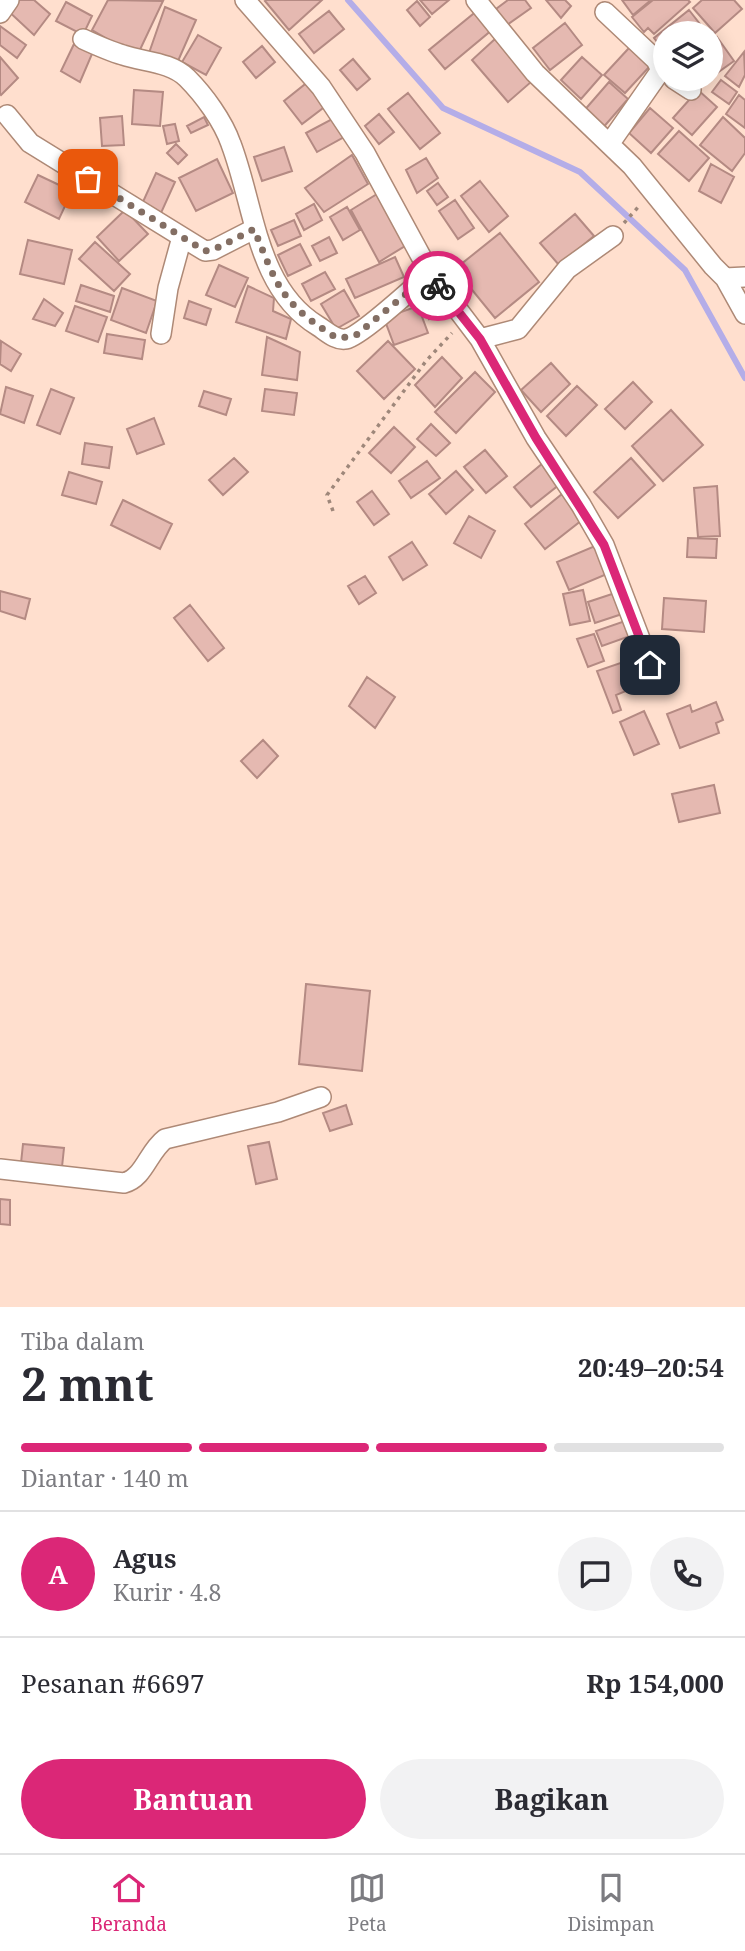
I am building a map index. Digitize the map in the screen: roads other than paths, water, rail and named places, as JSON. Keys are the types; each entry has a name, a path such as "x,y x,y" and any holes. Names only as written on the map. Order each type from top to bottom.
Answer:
{"street":[{"path":"0,13 9,0"},
{"path":"246,0 321,87 365,153 430,274 480,339 536,438 604,545 650,665"},
{"path":"476,0 535,73 610,143 735,278 745,314"},
{"path":"605,12 653,57"},
{"path":"83,39 121,55 174,69 189,80 220,121 231,143 254,229 285,298 296,311 337,338 355,336 430,274"},
{"path":"610,143 653,91"},
{"path":"7,115 30,143 209,251 254,229"},
{"path":"480,339 518,329 567,269 614,236"},
{"path":"162,334 168,288 182,237"},
{"path":"0,1169 124,1183 135,1180 153,1150 165,1139 278,1112 321,1097"}],"waterway":[{"path":"348,0 443,108 580,172 685,270 745,378"}]}
